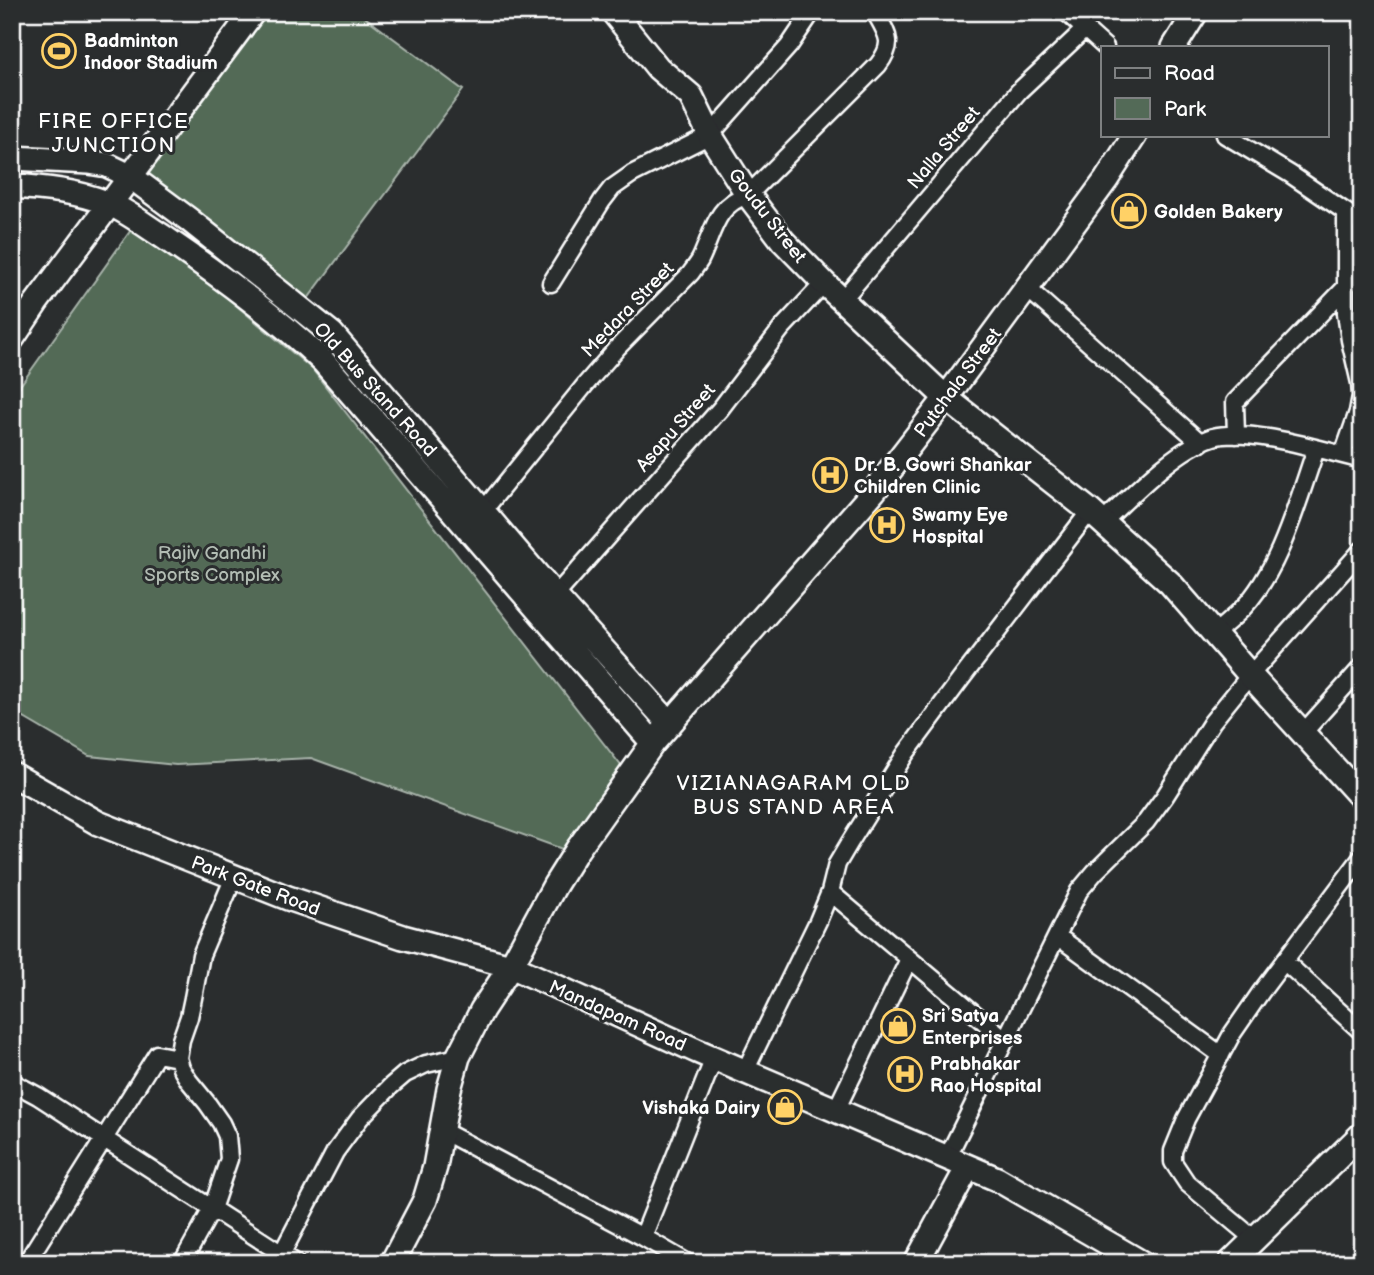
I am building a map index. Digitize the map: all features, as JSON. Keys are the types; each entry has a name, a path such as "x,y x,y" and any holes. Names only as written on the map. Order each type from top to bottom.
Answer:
{"main road":[{"path":"12,340 36,303 253,12"},
{"name":"Goudu Street","path":"613,12 658,68 691,96 710,135 748,195 783,241 946,398 1097,517 1170,583 1362,798"},
{"path":"1175,46 1196,12"},
{"name":"Putchala Street","path":"653,743 874,491 1027,288 1106,180 1134,136"},
{"name":"Old Bus Stand Road","path":"12,158 89,162 107,165 130,176 332,334 555,596 670,724"},
{"name":"Old Bus Stand Road","path":"12,186 70,191 110,204 186,252 290,330 323,361 653,743"},
{"path":"290,330 306,312"},
{"path":"392,1263 425,1200 435,1167 449,1089 458,1057 482,1010 512,967 555,885 653,743"},
{"name":"Park Gate Road","path":"12,774 98,823 234,877 403,937 512,967"},
{"name":"Mandapam Road","path":"512,967 714,1058 997,1179 1142,1263"},
{"path":"1230,1263 1362,1134"},
{"path":"916,1263 968,1167"}],"street":[{"path":"551,283 612,188 632,174 710,135 789,46 812,12"},
{"name":"Medara Street","path":"483,511 617,348 690,274 699,261 720,215 731,203 748,195 886,55 889,43 876,12"},
{"path":"1066,12 1104,46"},
{"name":"Nalla Street","path":"842,300 1019,91 1085,29"},
{"path":"1227,136 1290,174 1362,223"},
{"path":"1343,455 1361,396 1346,313 1346,212"},
{"name":"Asapu Street","path":"555,596 721,408 782,328 824,283"},
{"path":"1236,435 1236,402 1346,286"},
{"path":"1027,288 1201,443"},
{"path":"745,1071 818,921 830,892 837,864 884,786 961,679 1097,517 1187,450 1222,435 1273,439 1362,460"},
{"path":"1214,634 1243,608 1271,567 1282,545 1317,449"},
{"path":"947,1157 1079,891 1146,822 1212,722 1250,675 1362,550"},
{"path":"1303,733 1362,667"},
{"path":"1254,1239 1187,1183 1173,1162 1172,1151 1186,1119 1232,1034 1362,857"},
{"path":"182,1263 212,1209 229,1159 227,1136 221,1123 189,1081 178,1058 201,955 234,877"},
{"path":"830,892 1006,1040"},
{"path":"1057,936 1221,1055"},
{"path":"836,1110 909,959"},
{"path":"1284,961 1362,1032"},
{"path":"26,1263 157,1054 178,1058"},
{"path":"282,1254 335,1152 360,1118 405,1074 426,1064 458,1057"},
{"path":"643,1237 714,1058"},
{"path":"12,1082 296,1263"},
{"path":"443,1131 688,1263"}],"green space":[{"path":"247,12 358,12 463,90 304,304 128,173"},
{"name":"Rajiv Gandhi Sports Complex","path":"131,230 225,296 312,369 622,767 565,850 311,758 176,765 89,756 12,711 12,397"}],"place":[{"name":"Badminton Indoor Stadium","path":"59,51"},
{"name":"Golden Bakery","path":"1129,211"},
{"name":"Dr. B. Gowri Shankar Children Clinic","path":"830,475"},
{"name":"Swamy Eye Hospital","path":"887,525"},
{"name":"Sri Satya Enterprises","path":"898,1026"},
{"name":"Prabhakar Rao Hospital","path":"905,1074"},
{"name":"Vishaka Dairy","path":"785,1107"}],"district":[{"name":"FIRE OFFICE JUNCTION","path":"114,133"},
{"name":"VIZIANAGARAM OLD BUS STAND AREA","path":"794,795"}]}
